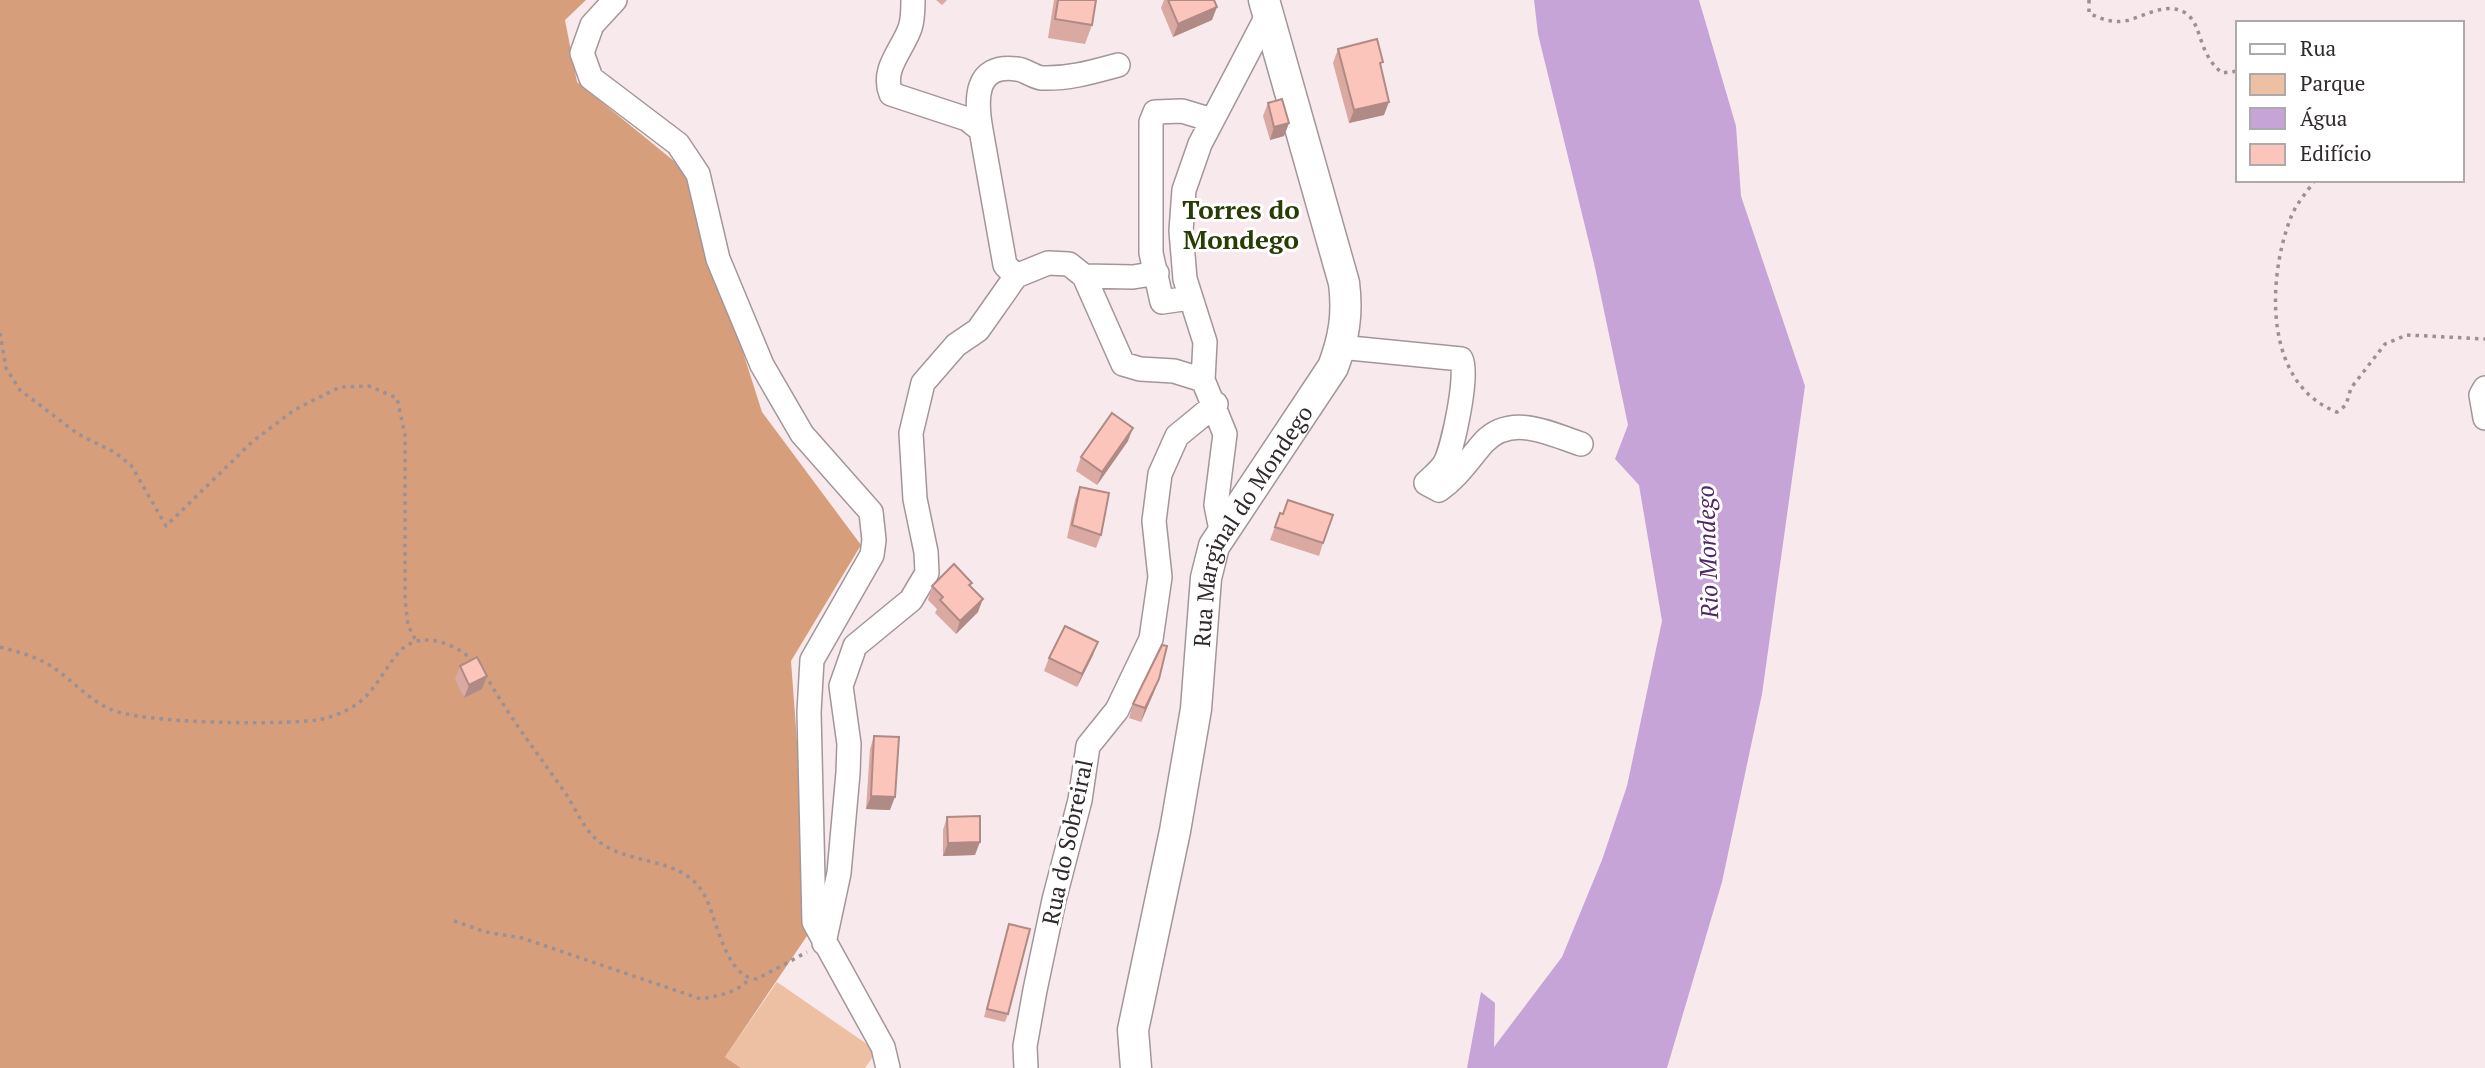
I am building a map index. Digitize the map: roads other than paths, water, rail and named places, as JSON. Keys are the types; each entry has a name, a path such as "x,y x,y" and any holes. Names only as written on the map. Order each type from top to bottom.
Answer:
{"main road":[{"name":"Rua Marginal do Mondego","path":"1136,1068 1135,1017 1175,831 1196,709 1206,578 1214,545 1221,530 1333,367 1340,347 1347,304 1344,283 1264,5"}],"street":[{"path":"615,0 592,25 582,53 591,78 678,144 698,174 718,258 762,365 802,433 871,512 874,540 872,555 811,660 814,922 883,1047 888,1068"},
{"path":"914,0 911,26 892,62 886,83 891,94 967,119 981,130"},
{"path":"1221,530 1216,505 1225,433 1216,404 1203,380 1205,341 1190,298 1183,262 1182,200 1190,169 1264,5"},
{"path":"1016,276 1005,265 977,104 979,86 992,73 1016,69 1038,78 1071,78 1118,65"},
{"path":"1190,298 1162,302 1151,253 1152,119 1155,112 1165,110 1212,120"},
{"path":"824,944 839,873 848,774 849,744 841,686 855,646 911,600 927,573 926,552 915,499 911,433 923,383 956,345 978,330 1016,276 1048,263 1069,264 1084,276 1124,364 1140,369 1174,371 1203,380"},
{"path":"1084,276 1133,278 1157,273"},
{"path":"1340,347 1461,359 1464,372 1451,443 1441,468 1426,483 1432,488 1439,490 1451,482 1486,441 1497,432 1516,426 1581,444"},
{"path":"2485,388 2481,395 2485,418"},
{"name":"Rua do Sobreiral","path":"1026,1068 1026,1045 1035,990 1080,800 1088,746 1117,710 1151,639 1160,577 1154,521 1160,474 1177,436 1216,404"}],"water":[{"name":"Rio Mondego","path":"1534,0 1699,0 1736,126 1741,196 1805,386 1762,694 1722,882 1667,1068 1467,1068 1481,992 1495,1003 1494,1047 1562,957 1602,860 1627,786 1662,621 1639,485 1615,459 1628,425 1594,263 1538,34"}],"district":[{"name":"Torres do Mondego","path":"1241,224"}]}
